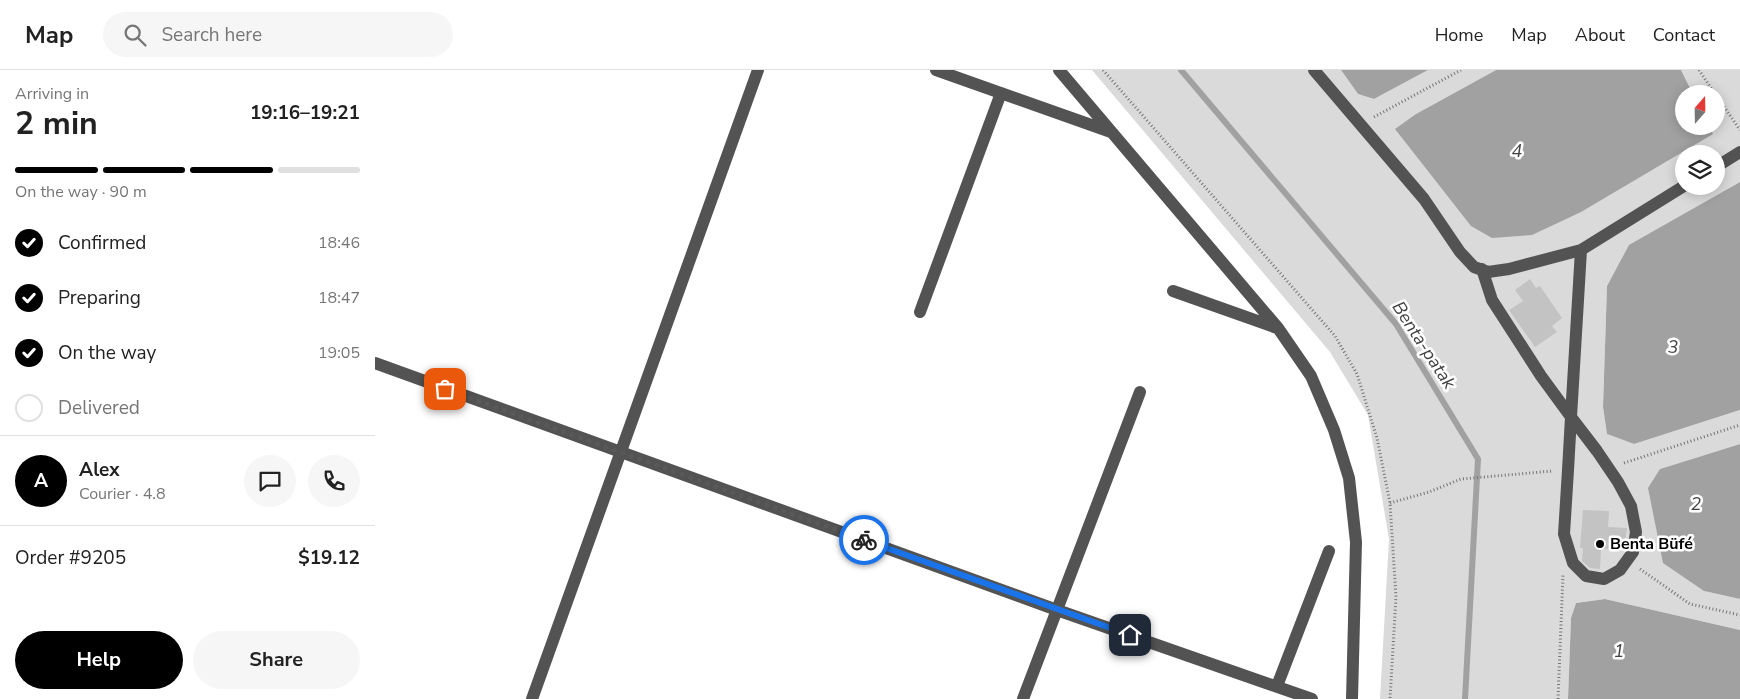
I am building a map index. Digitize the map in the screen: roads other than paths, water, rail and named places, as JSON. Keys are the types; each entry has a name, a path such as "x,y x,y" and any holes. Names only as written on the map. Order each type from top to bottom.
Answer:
{"lane":[{"path":"532,699 622,453 758,70"},
{"path":"936,70 1114,133"},
{"path":"1059,70 1278,328 1311,376 1334,430 1349,478 1356,542 1352,699"},
{"path":"1314,70 1424,199 1460,252 1474,267 1487,272 1509,269 1581,250 1675,192"},
{"path":"920,312 1001,93"},
{"path":"1725,161 1740,152"},
{"path":"1482,270 1492,300 1541,376 1571,417 1609,468 1627,498 1636,532 1633,552 1620,570 1604,579 1586,576 1573,563 1564,534 1568,470 1571,417 1581,250"},
{"path":"1173,291 1278,328"},
{"path":"375,363 1057,610 1312,699"},
{"path":"1023,699 1140,392"},
{"path":"1277,686 1329,551"}],"water":[{"path":"1341,70 1428,70 1374,99 1358,94"},
{"name":"4","path":"1496,70 1681,70 1688,85 1675,85 1675,135 1711,135 1694,145 1675,145 1675,156 1581,212 1532,235 1492,238 1471,226 1395,129 1416,114"},
{"name":"3","path":"1740,182 1740,410 1634,444 1607,434 1603,407 1607,286 1629,245 1717,195 1725,195 1725,191"},
{"name":"2","path":"1740,444 1740,599 1704,591 1663,563 1648,488 1660,469"},
{"name":"1","path":"1605,599 1740,630 1740,699 1568,699 1571,618 1576,603"}],"waterway":[{"name":"Benta-patak","path":"1181,70 1396,324 1478,459 1465,699"}],"place":[{"name":"Benta Büfé","path":"1600,544"}]}
